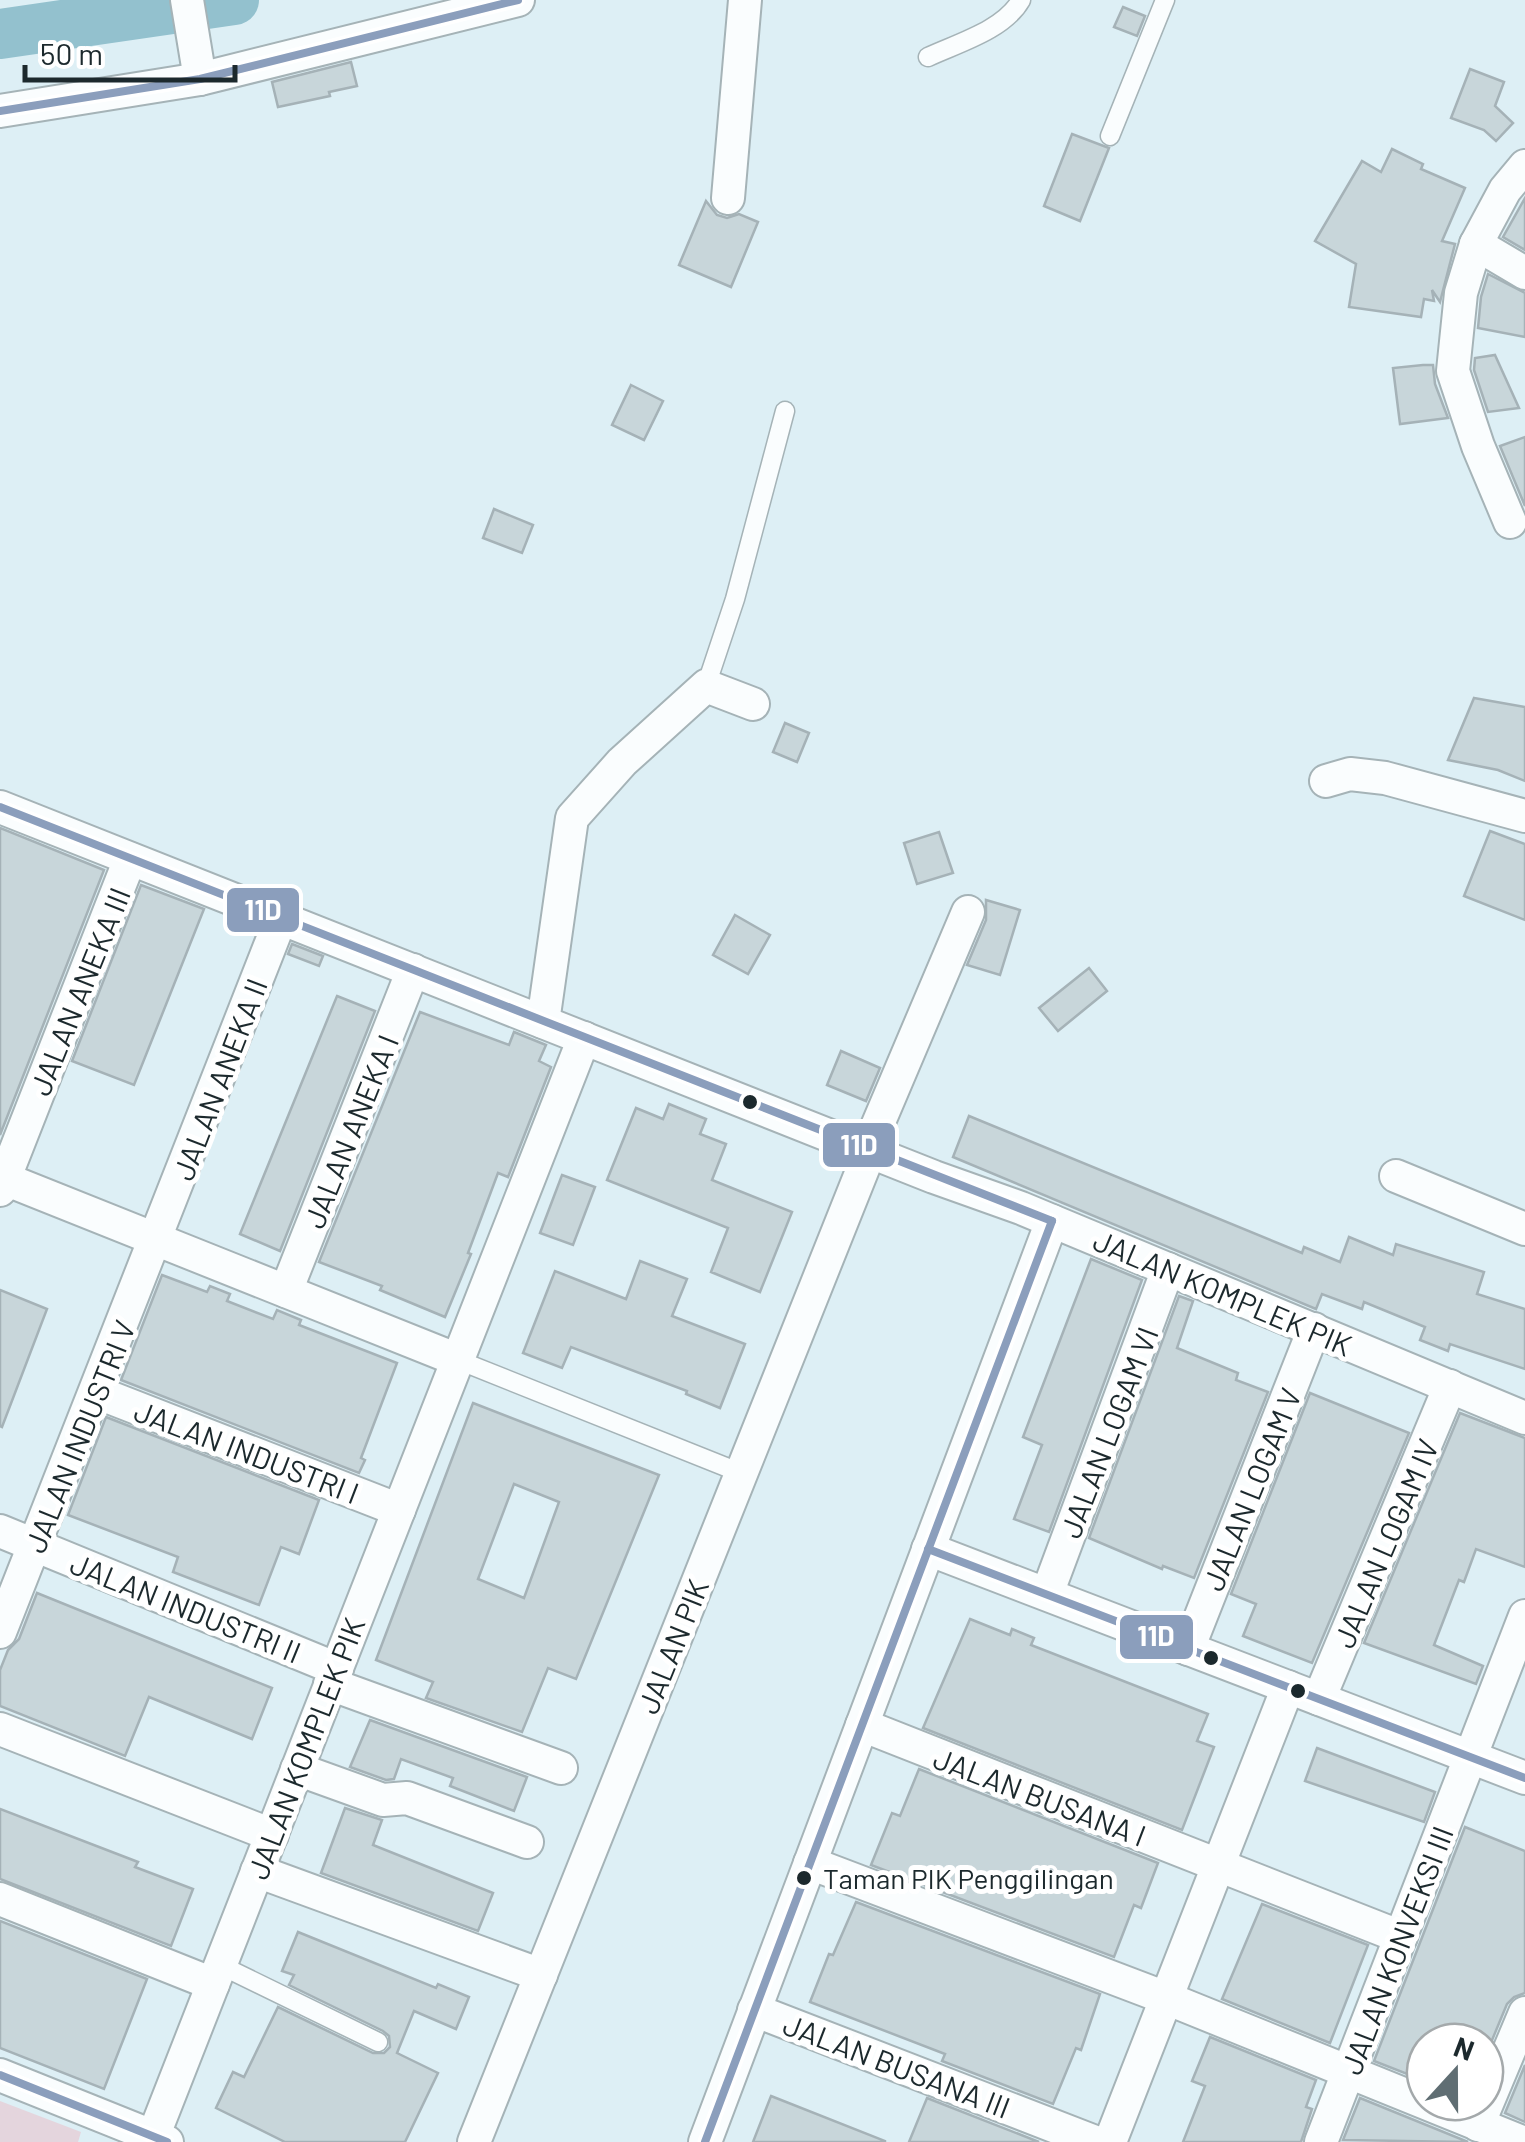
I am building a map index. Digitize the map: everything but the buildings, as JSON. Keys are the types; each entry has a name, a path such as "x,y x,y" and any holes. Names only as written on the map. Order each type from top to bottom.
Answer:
{"street":[{"path":"187,0 199,70"},
{"path":"0,111 518,0"},
{"path":"728,198 746,0"},
{"path":"1510,522 1452,371 1461,293 1476,244 1505,190 1525,166"},
{"path":"1476,244 1525,273"},
{"path":"543,1022 572,818 622,762 706,686 753,704"},
{"path":"1326,780 1350,774 1385,778 1525,816"},
{"name":"JALAN KOMPLEK PIK","path":"0,808 934,1177 1022,1208 1525,1418"},
{"name":"JALAN ANEKA III","path":"2,1182 130,859"},
{"name":"JALAN PIK","path":"474,2142 868,1150 968,912"},
{"name":"JALAN ANEKA II","path":"157,1240 282,918"},
{"name":"JALAN ANEKA I","path":"286,1291 413,970"},
{"name":"JALAN KOMPLEK PIK","path":"0,2075 160,2139 217,1974 584,1038"},
{"path":"1396,1176 1525,1229"},
{"path":"2,1182 458,1360"},
{"path":"705,2142 1052,1221"},
{"name":"JALAN INDUSTRI V","path":"0,1632 157,1240"},
{"name":"JALAN LOGAM VI","path":"1047,1594 1168,1269"},
{"name":"JALAN LOGAM V","path":"1188,1648 1314,1330"},
{"name":"JALAN LOGAM IV","path":"1319,1699 1450,1386"},
{"name":"JALAN INDUSTRI I","path":"96,1392 398,1510"},
{"path":"0,1531 36,1545"},
{"name":"JALAN INDUSTRI II","path":"36,1545 333,1677 561,1768"},
{"path":"928,1549 1525,1778"},
{"name":"JALAN KONVEKSI III","path":"1321,2142 1525,1616"},
{"path":"1110,2142 1288,1687"},
{"name":"JALAN BUSANA I","path":"862,1726 1401,1937"},
{"path":"0,1730 272,1834"},
{"path":"297,1769 383,1800 407,1798 526,1842"},
{"path":"810,1863 1166,1998 1522,2142"},
{"path":"257,1871 541,1974"},
{"path":"0,1899 217,1974"},
{"name":"JALAN BUSANA III","path":"754,2010 1095,2142"},
{"path":"1478,2124 1525,2013"}],"lane":[{"path":"928,57 1014,13 1021,0"},
{"path":"1110,136 1165,0"},
{"path":"706,686 740,582 786,411"},
{"path":"458,1360 742,1473"},
{"path":"217,1974 378,2042"}],"shaded area":[{"path":"0,2101 81,2132 78,2142 0,2142"}],"waterway":[{"path":"0,34 234,0"}],"transit line":[{"name":"11D","path":"0,111 200,79 518,0"},
{"name":"11D","path":"0,807 1052,1221"},
{"name":"11D","path":"705,2142 1052,1221"},
{"name":"11D","path":"928,1549 1525,1778"},
{"name":"11D","path":"0,2075 167,2142"}],"place":[{"name":"Taman PIK Penggilingan","path":"804,1878"}]}
